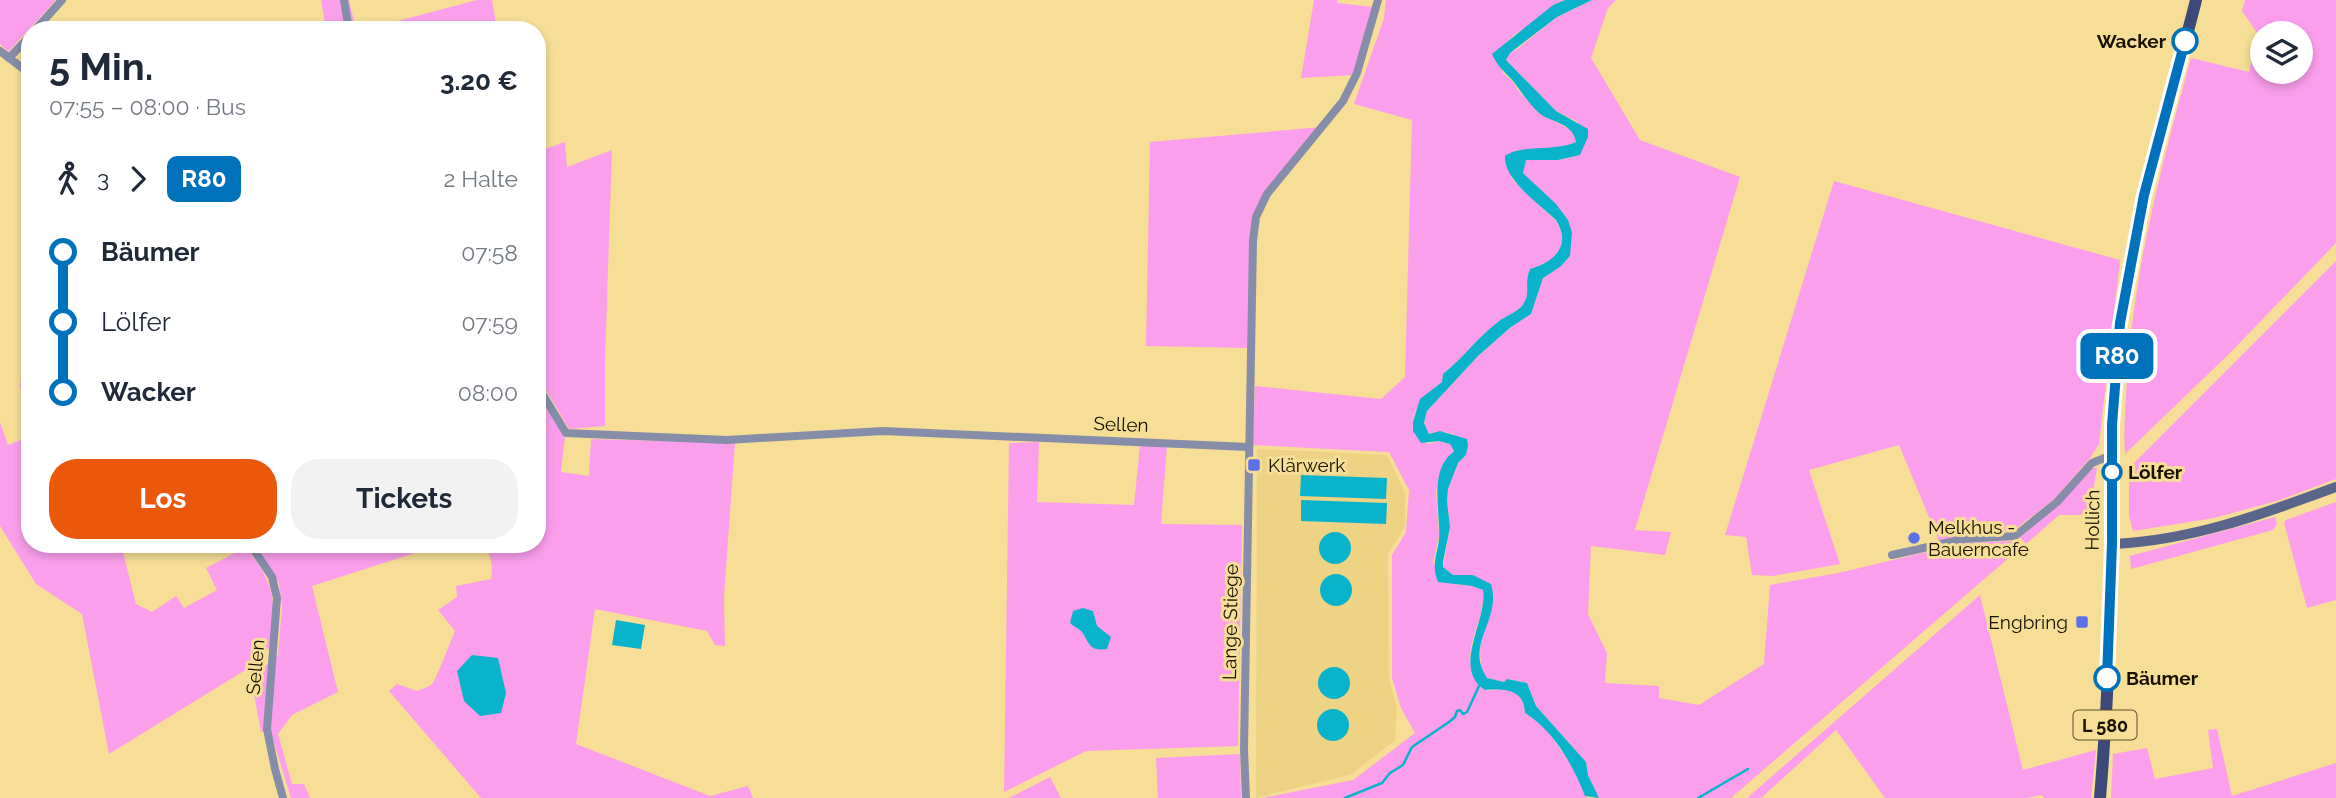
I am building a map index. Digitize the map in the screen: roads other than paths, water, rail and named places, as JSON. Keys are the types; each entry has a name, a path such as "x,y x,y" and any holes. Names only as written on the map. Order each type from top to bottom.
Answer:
{"main road":[{"name":"Hollich","path":"2101,798 2112,544 2116,363 2132,254 2144,195 2196,0"},
{"path":"2112,544 2164,539 2235,523 2336,487"}],"street":[{"path":"43,21 62,0"},
{"path":"344,0 348,21"},
{"path":"1248,447 1253,241 1256,217 1267,194 1343,101 1357,73 1378,0"},
{"path":"9,58 21,45"},
{"path":"0,51 21,67"},
{"name":"Sellen","path":"546,400 566,433 727,440 883,432 1248,447"},
{"name":"Lange Stiege","path":"1246,798 1244,749 1248,447"},
{"path":"1892,555 1964,539 2015,536 2057,502 2092,463 2112,455"},
{"name":"Sellen","path":"256,553 272,577 277,598 267,729 284,798"}],"water":[{"path":"1565,0 1592,0 1557,17 1510,53 1506,60 1556,111 1588,129 1588,137 1580,155 1558,160 1526,160 1523,173 1556,204 1568,220 1572,232 1570,256 1560,267 1543,278 1531,314 1511,327 1478,356 1427,411 1424,423 1429,434 1440,431 1467,439 1466,455 1458,463 1448,489 1450,527 1443,567 1453,575 1473,575 1491,584 1492,609 1481,643 1481,666 1487,678 1527,683 1536,706 1586,762 1588,775 1599,798 1585,796 1575,772 1554,739 1525,713 1524,705 1517,694 1505,690 1485,690 1475,681 1471,670 1471,657 1481,615 1483,590 1438,582 1435,570 1439,539 1439,476 1454,451 1450,444 1439,441 1421,443 1413,431 1420,399 1442,382 1443,374 1491,327 1520,308 1526,297 1530,269 1553,257 1561,245 1562,238 1556,220 1516,182 1506,165 1505,156 1519,150 1567,145 1576,142 1574,135 1566,127 1543,116 1534,108 1492,54 1553,5"},
{"path":"1301,475 1387,478 1386,499 1300,496"},
{"path":"1301,500 1387,503 1386,524 1301,521"},
{"path":"1335,532 1346,537 1351,548 1346,559 1335,564 1324,559 1319,548 1324,537"},
{"path":"1336,574 1347,579 1352,590 1347,601 1336,606 1325,601 1320,590 1325,579"},
{"path":"1083,608 1093,611 1097,626 1111,637 1107,649 1092,647 1081,631 1070,623 1073,611"},
{"path":"616,620 645,625 641,649 612,645"},
{"path":"472,655 498,658 506,693 501,713 480,716 464,701 457,671"},
{"path":"1334,667 1345,672 1350,683 1345,694 1334,699 1323,694 1318,683 1323,672"},
{"path":"1333,709 1344,714 1349,725 1344,736 1333,741 1322,736 1317,725 1322,714"}],"waterway":[{"path":"1345,798 1382,783 1390,773 1403,765 1412,747 1449,722 1457,711 1460,710 1463,714 1467,712 1479,686"},
{"path":"1698,798 1748,769"}],"place":[{"name":"Wacker","path":"2185,41"},
{"name":"Klärwerk","path":"1254,465"},
{"name":"Lölfer","path":"2112,472"},
{"name":"Melkhus - Bauerncafe","path":"1914,538"},
{"name":"Engbring","path":"2082,622"},
{"name":"Bäumer","path":"2107,678"}]}
